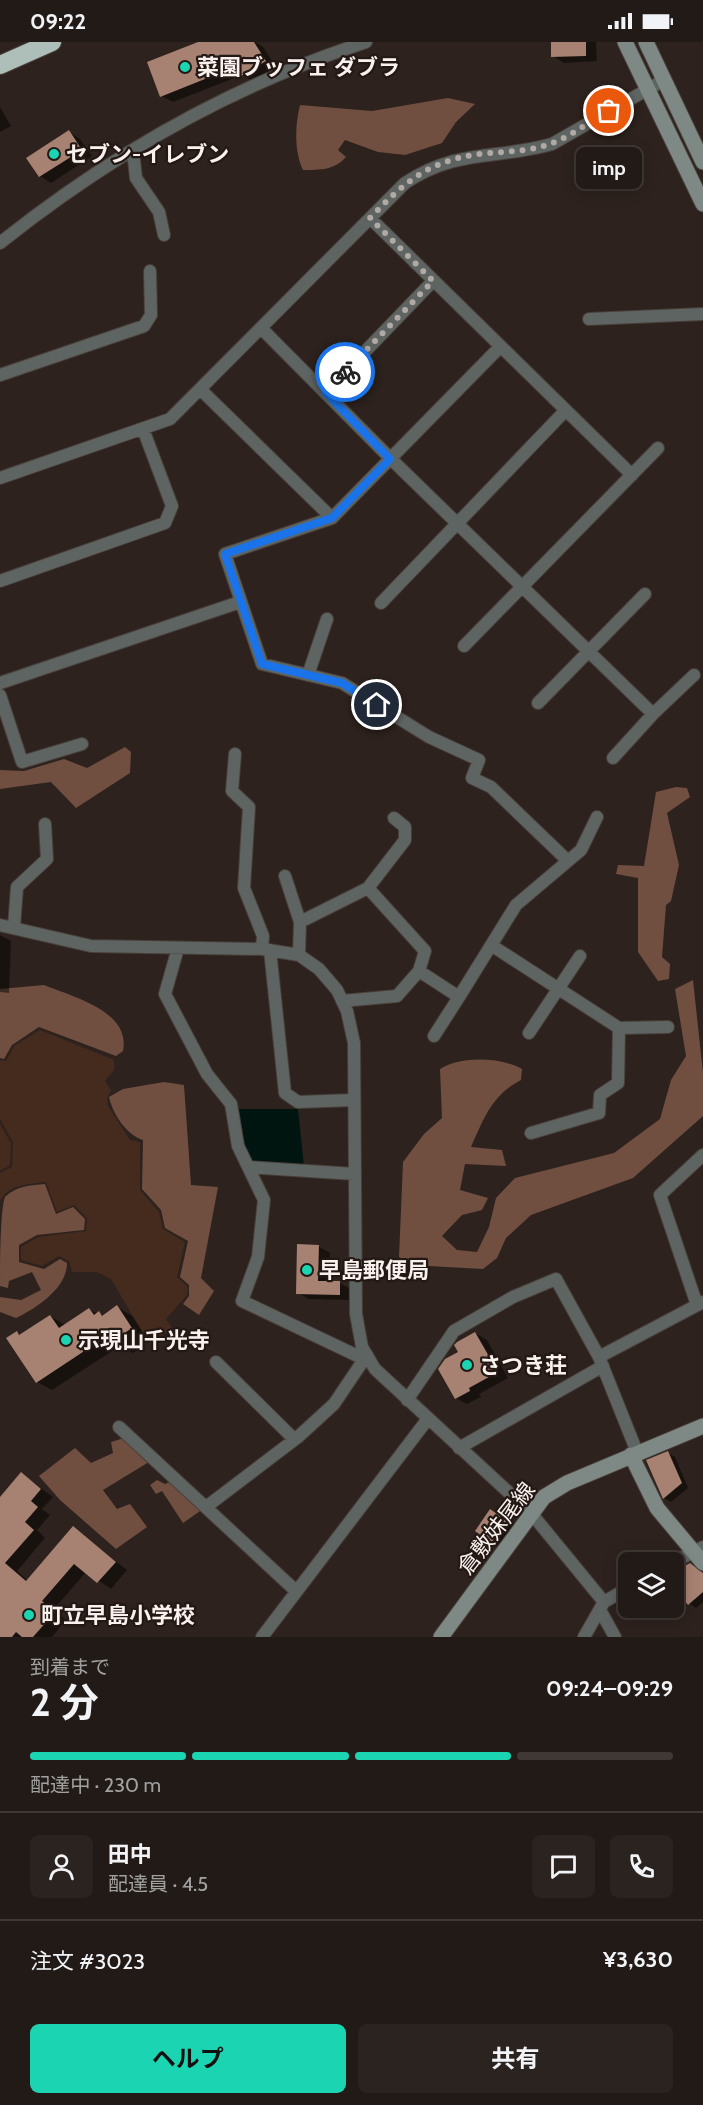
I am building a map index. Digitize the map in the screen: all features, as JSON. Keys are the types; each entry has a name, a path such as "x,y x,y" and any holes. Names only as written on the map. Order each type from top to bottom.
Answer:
{"highway":[{"path":"0,65 52,42"}],"main road":[{"path":"625,42 703,204"},
{"path":"646,42 703,162"},
{"name":"倉敷妹尾線","path":"441,1637 544,1497 567,1483 703,1426"},
{"path":"634,1454 657,1508 698,1549 703,1563"}],"street":[{"path":"0,243 171,125 304,62 366,42"},
{"path":"0,478 170,419 405,183 424,170 472,155 534,149 552,144 664,80"},
{"path":"133,151 136,178 159,212 164,235"},
{"path":"370,218 499,348 632,476"},
{"path":"0,375 144,327 151,315 150,272"},
{"path":"326,393 433,281"},
{"path":"589,319 703,314"},
{"path":"261,328 390,459 653,714"},
{"path":"499,348 332,518 225,554 262,664 342,683 429,737 479,760 472,778 491,787 568,861"},
{"path":"200,389 332,518"},
{"path":"381,603 456,522 565,411"},
{"path":"0,581 165,523 172,506 143,429"},
{"path":"464,646 658,448"},
{"path":"538,703 645,594"},
{"path":"0,683 240,602"},
{"path":"308,675 327,620"},
{"path":"613,758 653,714 694,675"},
{"path":"0,695 22,762 82,744"},
{"path":"235,754 232,791 249,807 244,888 266,950 285,1093 298,1102 354,1100"},
{"path":"434,1036 516,905 581,850 597,817"},
{"path":"300,922 368,888 405,840 405,827 394,818"},
{"path":"14,927 17,887 47,859 45,824"},
{"path":"285,876 300,922 299,955"},
{"path":"342,1001 397,996 419,971 425,951 368,888"},
{"path":"0,925 92,946 266,950 299,955 319,969 337,990 354,1043 356,1314 365,1357 427,1420 531,1513 602,1606 615,1637"},
{"path":"491,945 620,1028 668,1027"},
{"path":"178,948 165,994 207,1074 231,1104 238,1146 264,1200 258,1257 242,1301 365,1357"},
{"path":"529,1033 580,956"},
{"path":"419,971 459,997"},
{"path":"531,1133 599,1113 600,1095 618,1083 620,1028"},
{"path":"459,1448 601,1361 700,1304 660,1196 703,1155"},
{"path":"248,1167 355,1174"},
{"path":"407,1400 454,1331 513,1297 556,1279 601,1361 634,1454"},
{"path":"206,1507 294,1440 334,1404 365,1357"},
{"path":"216,1362 294,1440"},
{"path":"262,1637 427,1420"},
{"path":"119,1427 296,1591"},
{"path":"684,1557 698,1549"},
{"path":"584,1637 602,1606 618,1595"}],"shaded area":[{"path":"448,98 475,104 456,122 442,143 405,155 378,152 345,140 338,150 346,157 337,165 303,170 296,138 300,105 372,111"},
{"path":"125,747 131,752 130,773 76,808 51,782 0,789 0,770 24,771 64,759 87,768"},
{"path":"676,787 687,788 690,797 667,813 679,865 671,901 666,905 662,957 670,964 669,979 658,981 638,952 638,878 616,874 618,865 644,866 656,792"},
{"path":"693,980 703,1073 703,1116 633,1178 531,1215 506,1238 497,1258 483,1269 410,1265 399,1257 403,1162 424,1134 442,1118 440,1069 470,1060 492,1060 522,1069 521,1080 503,1093 490,1108 471,1147 502,1150 506,1166 465,1164 460,1190 488,1198 482,1210 462,1215 442,1236 457,1250 477,1252 489,1227 496,1198 515,1178 614,1153 660,1119 671,1080 686,1056 675,989"},
{"path":"44,985 84,1001 109,1016 118,1026 123,1037 123,1051 116,1056 39,1027 12,1045 4,1059 0,1058 0,989"},
{"path":"40,1030 114,1060 114,1070 105,1081 111,1090 107,1098 108,1106 130,1140 140,1142 140,1190 159,1212 163,1229 185,1242 177,1277 188,1287 187,1295 166,1319 172,1328 150,1345 111,1279 97,1272 72,1272 69,1261 59,1256 42,1266 21,1260 21,1247 38,1237 86,1231 87,1218 74,1205 57,1212 46,1182 14,1188 0,1201 0,1173 12,1167 13,1142 0,1119 0,1060 6,1061 14,1046"},
{"path":"164,1082 184,1085 191,1185 218,1187 201,1278 214,1291 199,1315 183,1304 189,1296 189,1285 180,1277 188,1241 165,1228 161,1210 142,1189 143,1140 132,1134 121,1123 109,1097 123,1089"},
{"path":"238,1109 298,1109 304,1167 251,1161 242,1143"},
{"path":"0,1124 11,1143 10,1165 0,1171"},
{"path":"45,1184 56,1214 73,1207 85,1219 84,1230 37,1235 19,1245 19,1262 44,1269 60,1259 67,1263 66,1272 56,1289 33,1309 16,1318 0,1312 0,1297 21,1300 41,1290 32,1272 9,1281 8,1288 0,1286 3,1204 5,1197 14,1190"},
{"path":"127,1437 149,1462 103,1490 117,1509 130,1504 147,1527 116,1549 60,1500 39,1476 75,1448 91,1463 113,1453 111,1442"},
{"path":"157,1480 165,1484 172,1481 203,1509 183,1523 162,1491 156,1494 150,1485"}],"building":[{"name":"菜園ブッフェ ダブラ","path":"198,42 254,42 266,61 241,76 235,67 160,97 147,62"},
{"path":"551,42 586,42 586,56 551,57"},
{"name":"セブン-イレブン","path":"69,130 82,150 39,177 26,158"},
{"path":"297,1244 319,1245 318,1281 340,1281 340,1295 296,1294"},
{"path":"117,1305 132,1328 126,1332 129,1338 117,1346 110,1334 36,1383 6,1338 17,1331 19,1335 50,1315 59,1328 89,1308 94,1315 99,1311 102,1316"},
{"path":"475,1332 498,1372 469,1388 470,1391 455,1399 438,1369 445,1359 458,1352 454,1345 457,1342"},
{"path":"668,1451 682,1483 663,1499 646,1460"},
{"path":"21,1472 41,1489 31,1501 38,1507 25,1522 34,1530 5,1563 26,1581 73,1526 116,1562 97,1583 74,1564 42,1601 55,1612 33,1637 22,1637 16,1632 12,1637 0,1637 0,1497"},
{"path":"490,1509 507,1521 491,1543 475,1531"},
{"path":"690,1563 703,1573 703,1592 688,1605 684,1600 684,1566"}],"way so far":[{"path":"345,372 433,281 370,218 405,183 424,170 447,161 472,155 534,149 552,144 609,111"}],"place":[{"name":"菜園ブッフェ ダブラ","path":"185,67"},
{"name":"imp","path":"609,111"},
{"name":"セブン-イレブン","path":"54,154"},
{"name":"早島郵便局","path":"307,1270"},
{"name":"示現山千光寺","path":"66,1340"},
{"name":"さつき荘","path":"467,1365"},
{"name":"町立早島小学校","path":"29,1615"}],"route":[{"path":"345,372 326,393 390,459 332,518 225,554 262,664 342,683 377,705"}]}
